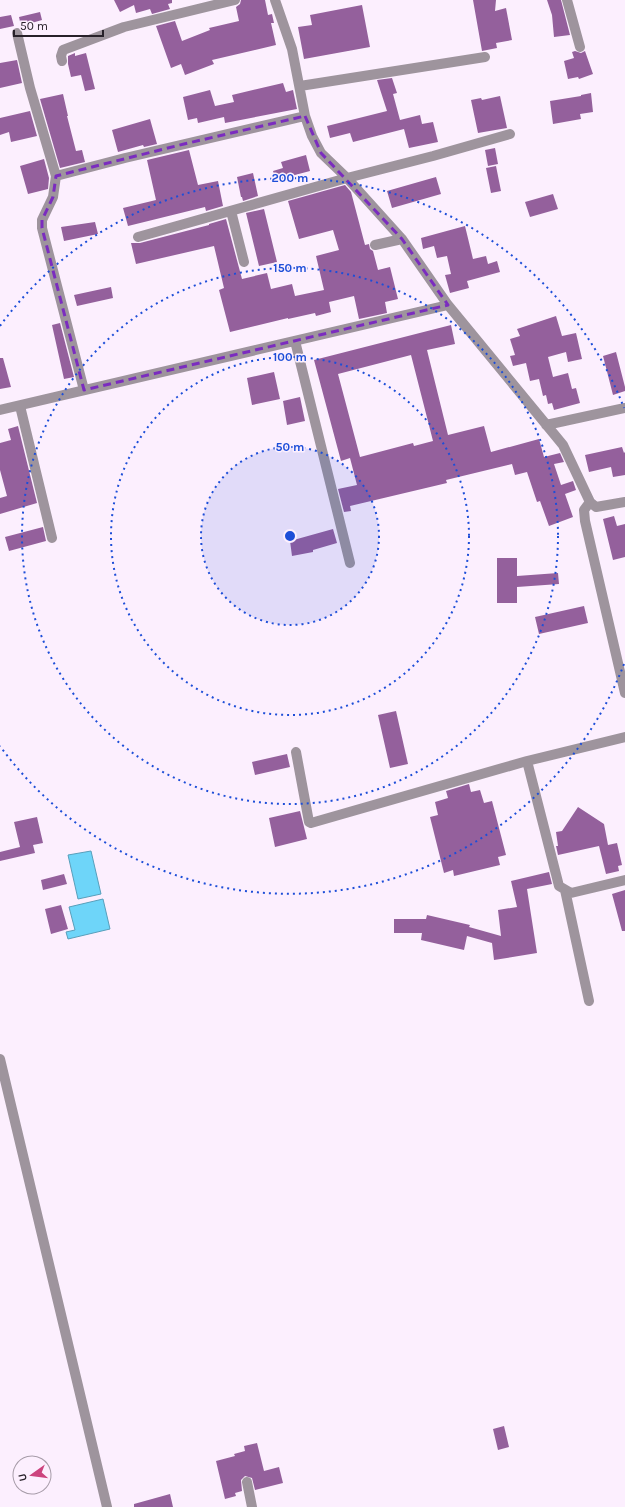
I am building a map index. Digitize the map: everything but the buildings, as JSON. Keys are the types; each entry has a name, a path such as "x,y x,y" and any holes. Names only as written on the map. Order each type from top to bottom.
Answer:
{"street":[{"path":"62,61 61,56 63,50 124,27 235,0"},
{"path":"275,0 292,49 305,116 312,136 321,153 347,178 402,239 448,305 563,445 590,502 596,507 625,502"},
{"path":"567,0 580,47"},
{"path":"16,33 30,88 56,176 53,197 42,220 42,228 84,390"},
{"path":"300,86 485,57"},
{"path":"56,176 124,158 305,116"},
{"path":"138,237 231,210 434,156 510,134"},
{"path":"231,210 244,262"},
{"path":"375,245 402,239"},
{"path":"0,410 448,305"},
{"path":"296,341 350,563"},
{"path":"20,406 52,538"},
{"path":"546,425 625,408"},
{"path":"590,502 584,510 585,521 625,693"},
{"path":"296,752 309,822 311,823 527,761 625,737"},
{"path":"527,761 559,886 571,893 625,880"},
{"path":"565,890 589,1001"},
{"path":"0,1060 107,1507"},
{"path":"247,1482 252,1507"}],"highlighted area":[{"path":"305,116 321,153 402,239 448,305 295,341 84,390 42,228 42,220 53,197 56,176 184,144"}],"water":[{"path":"91,851 101,894 78,899 68,855"},
{"path":"103,899 110,929 68,939 66,932 75,930 69,907"}]}
